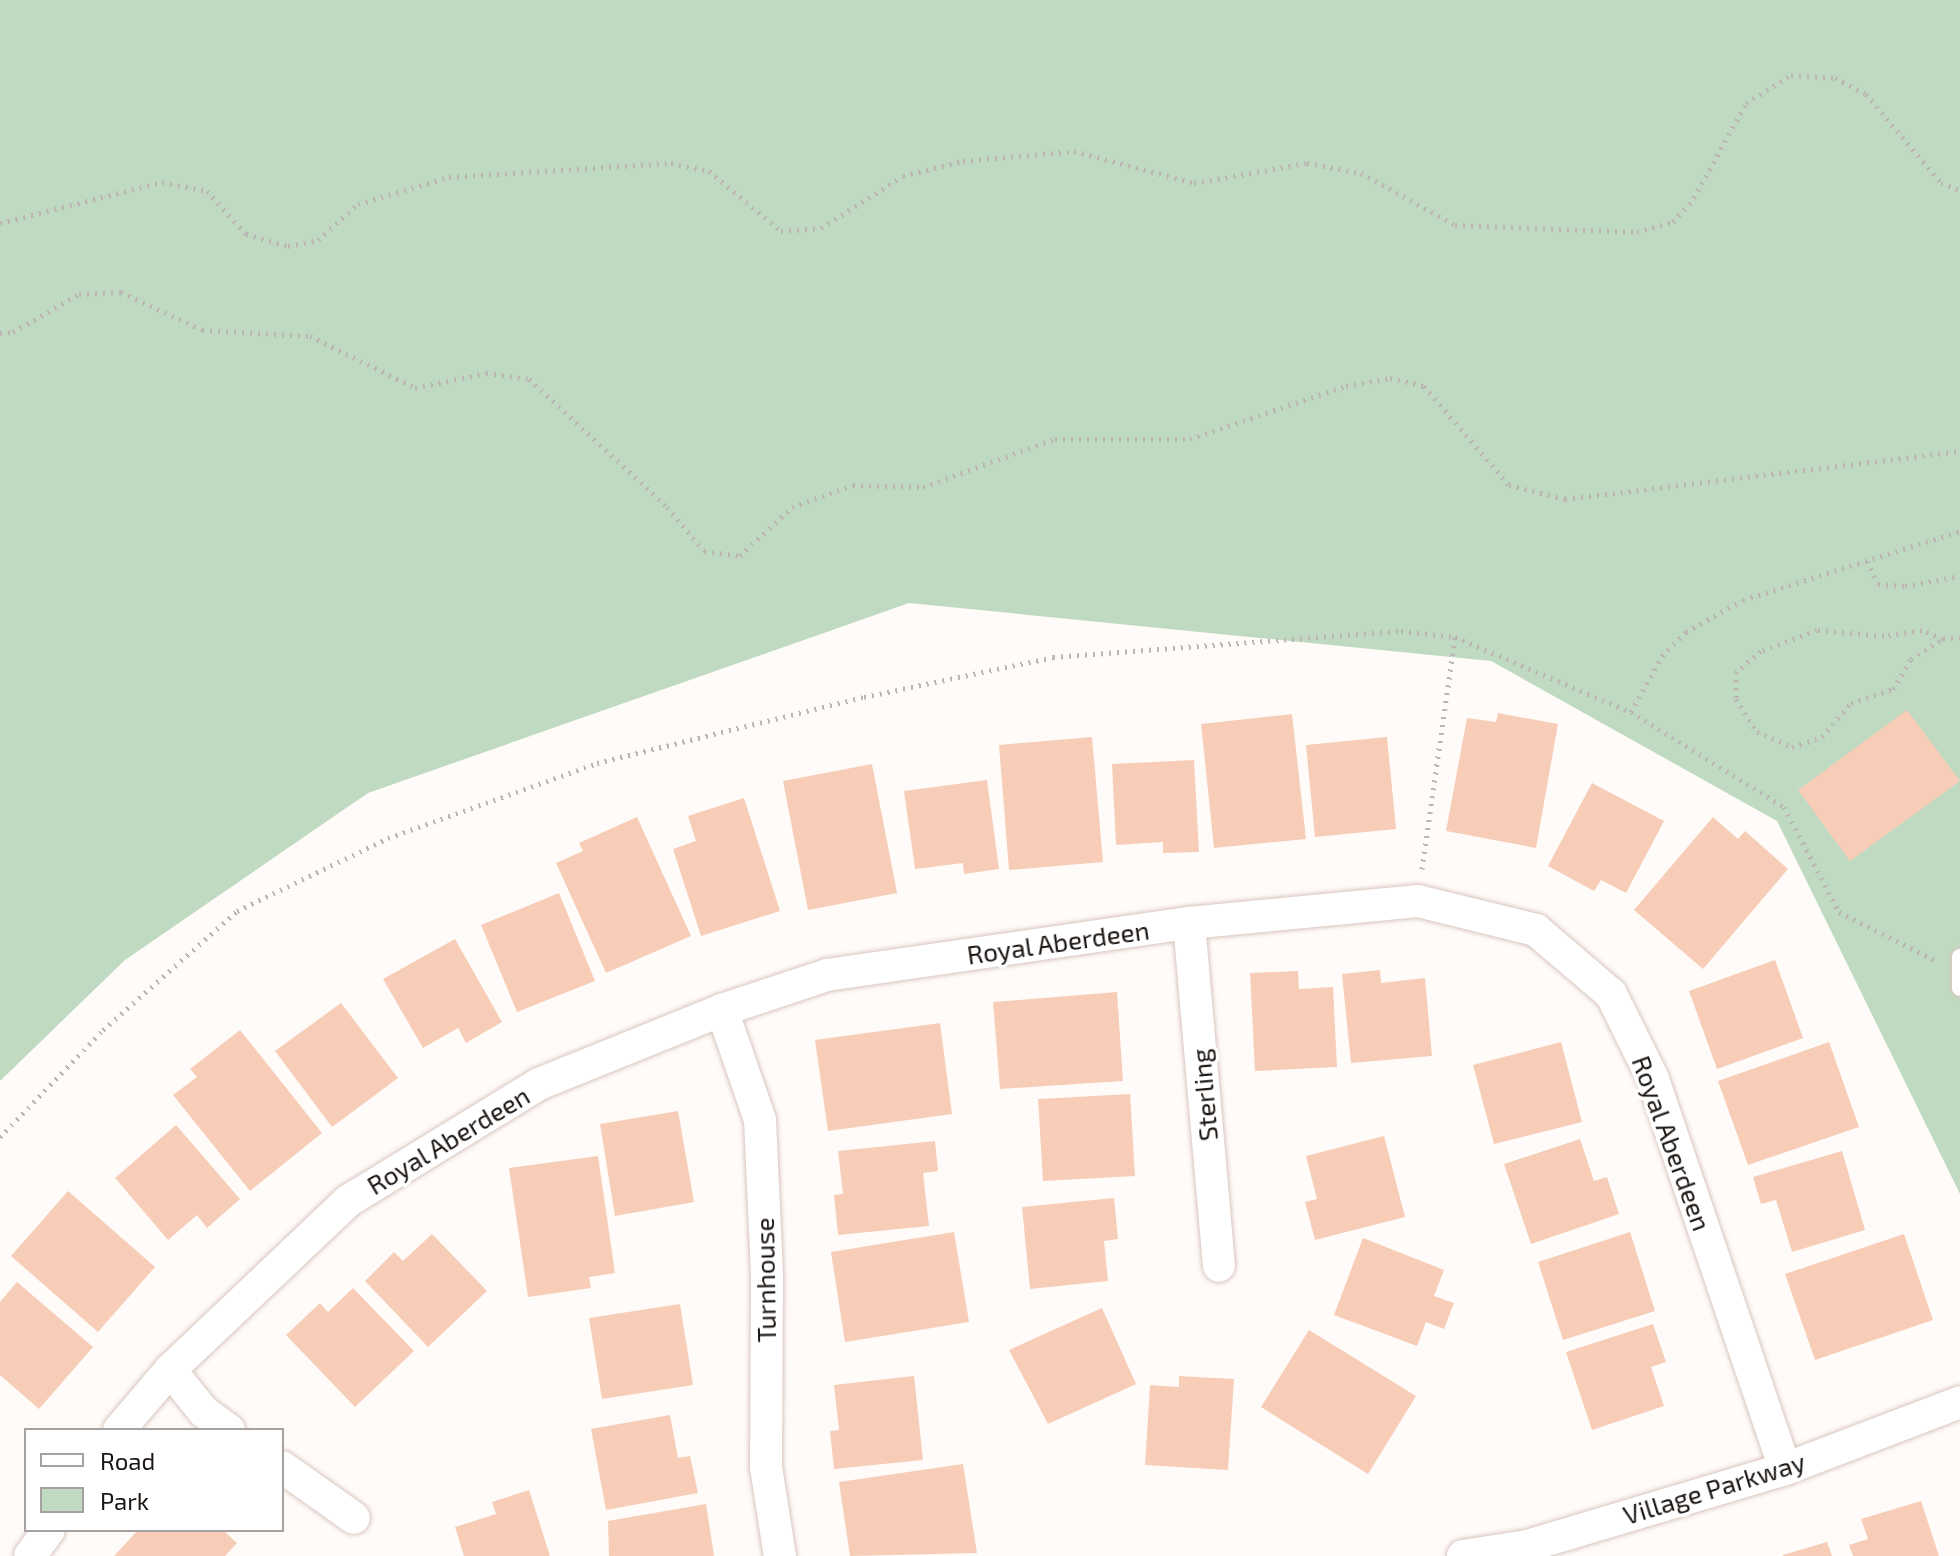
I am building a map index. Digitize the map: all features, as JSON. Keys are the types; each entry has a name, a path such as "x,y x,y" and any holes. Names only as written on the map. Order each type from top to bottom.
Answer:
{"street":[{"name":"Royal Aberdeen","path":"121,1428 170,1370 348,1201 539,1084 722,1010 827,975 1189,923 1418,901 1536,930 1611,994 1653,1079 1785,1469"},
{"name":"Sterling","path":"1189,923 1219,1266"},
{"name":"Turnhouse","path":"722,1010 760,1120 767,1275 766,1467 780,1556"},
{"path":"170,1370 204,1412 226,1428"},
{"name":"Village Parkway","path":"1463,1556 1527,1546 1785,1469 1960,1402"},
{"path":"284,1468 354,1518"},
{"path":"30,1556 48,1532"}],"path":[{"path":"0,223 162,182 207,191 246,234 288,246 318,240 358,204 449,177 671,163 709,171 781,231 821,228 903,176 963,161 1074,151 1194,183 1227,180 1307,163 1361,173 1455,225 1637,232 1673,222 1694,198 1746,103 1791,75 1835,78 1866,94 1941,183 1960,190"},
{"path":"0,333 13,332 79,294 121,292 202,330 310,336 415,388 486,373 529,379 667,507 704,551 740,556 792,507 853,485 923,487 1055,439 1190,439 1346,386 1390,378 1424,386 1509,485 1565,499 1960,451"},
{"path":"1631,712 1662,656 1686,632 1743,600 1960,531"},
{"path":"1867,561 1878,584 1905,586 1960,576"},
{"path":"1943,639 1922,630 1884,636 1817,630 1761,651 1736,672 1736,699 1757,732 1792,747 1822,737 1851,703 1893,689 1911,659 1943,639 1960,637"},
{"path":"0,1137 103,1030 237,911 388,838 597,763 864,697 1053,657 1401,631 1455,637 1631,712 1784,807 1839,912 1959,972"},
{"path":"1418,901 1455,637"}],"green space":[{"path":"0,0 1960,0 1960,1194 1777,821 1491,661 909,603 368,793 125,960 0,1081"}],"building":[{"path":"1907,710 1960,781 1850,861 1798,790"},
{"path":"1498,713 1558,724 1536,848 1446,831 1467,718 1496,722"},
{"path":"1292,714 1306,839 1214,848 1201,724"},
{"path":"1092,737 1103,862 1009,870 999,745"},
{"path":"1387,737 1396,829 1315,837 1306,745"},
{"path":"1194,760 1199,852 1163,853 1163,842 1116,845 1112,764"},
{"path":"872,764 897,893 808,910 783,781"},
{"path":"987,780 999,869 964,874 963,863 915,869 904,791"},
{"path":"1592,783 1664,821 1626,893 1601,880 1594,891 1548,866"},
{"path":"744,798 780,911 701,936 673,849 696,841 688,816"},
{"path":"637,817 691,936 606,973 556,863 583,851 579,843"},
{"path":"1713,817 1738,839 1745,831 1788,869 1703,969 1634,910"},
{"path":"559,893 595,981 517,1012 481,925"},
{"path":"455,939 502,1022 466,1043 458,1028 423,1048 383,979"},
{"path":"1775,960 1803,1038 1717,1069 1689,991"},
{"path":"1380,970 1381,983 1425,978 1432,1056 1351,1063 1342,974"},
{"path":"1298,971 1299,989 1333,987 1337,1067 1255,1071 1250,973"},
{"path":"1117,992 1123,1081 1000,1089 993,1002"},
{"path":"341,1003 398,1078 332,1127 275,1051"},
{"path":"940,1023 952,1114 828,1131 815,1040"},
{"path":"240,1030 322,1133 250,1191 173,1095 197,1077 190,1069"},
{"path":"1561,1042 1582,1122 1494,1144 1473,1065"},
{"path":"1829,1042 1859,1127 1748,1165 1718,1081"},
{"path":"1130,1094 1135,1176 1043,1181 1038,1099"},
{"path":"678,1111 694,1202 615,1216 600,1124"},
{"path":"176,1125 240,1199 207,1228 197,1215 168,1240 115,1178"},
{"path":"1384,1136 1405,1217 1315,1240 1305,1202 1317,1199 1306,1156"},
{"path":"1580,1139 1594,1181 1607,1177 1619,1214 1531,1244 1504,1164"},
{"path":"935,1141 938,1171 923,1173 929,1226 838,1235 834,1195 843,1194 838,1151"},
{"path":"1842,1151 1865,1230 1792,1252 1776,1200 1761,1204 1753,1177"},
{"path":"598,1156 615,1273 589,1277 591,1288 528,1297 509,1168"},
{"path":"68,1191 155,1267 98,1332 11,1256"},
{"path":"1114,1198 1118,1239 1104,1241 1108,1281 1030,1289 1022,1207"},
{"path":"954,1232 969,1322 845,1342 831,1252"},
{"path":"1630,1232 1655,1311 1563,1340 1538,1262"},
{"path":"432,1234 487,1291 428,1347 365,1281 394,1252 403,1261"},
{"path":"1904,1234 1933,1320 1815,1360 1785,1274"},
{"path":"1363,1238 1444,1270 1434,1296 1454,1303 1444,1329 1426,1322 1417,1346 1334,1315"},
{"path":"17,1282 93,1347 39,1409 0,1375 0,1302"},
{"path":"353,1288 414,1351 355,1407 286,1335 320,1303 328,1312"},
{"path":"680,1304 693,1385 602,1399 589,1318"},
{"path":"1102,1308 1136,1384 1048,1424 1009,1350"},
{"path":"1653,1324 1666,1362 1651,1367 1664,1406 1592,1430 1566,1352"},
{"path":"1309,1330 1416,1396 1368,1474 1261,1407"},
{"path":"914,1376 923,1460 834,1469 830,1431 839,1430 834,1385"},
{"path":"1179,1376 1234,1379 1228,1470 1145,1465 1150,1385 1179,1387"},
{"path":"670,1415 678,1458 690,1456 698,1493 606,1510 591,1429"},
{"path":"963,1464 977,1553 850,1556 839,1482"},
{"path":"529,1490 550,1556 464,1556 455,1527 496,1514 492,1502"},
{"path":"1921,1501 1939,1556 1853,1556 1849,1545 1868,1539 1861,1519"},
{"path":"706,1504 714,1556 609,1556 608,1521"},
{"path":"136,1532 225,1532 237,1543 225,1556 114,1556"},
{"path":"1827,1542 1832,1556 1783,1556 1783,1555"}]}
